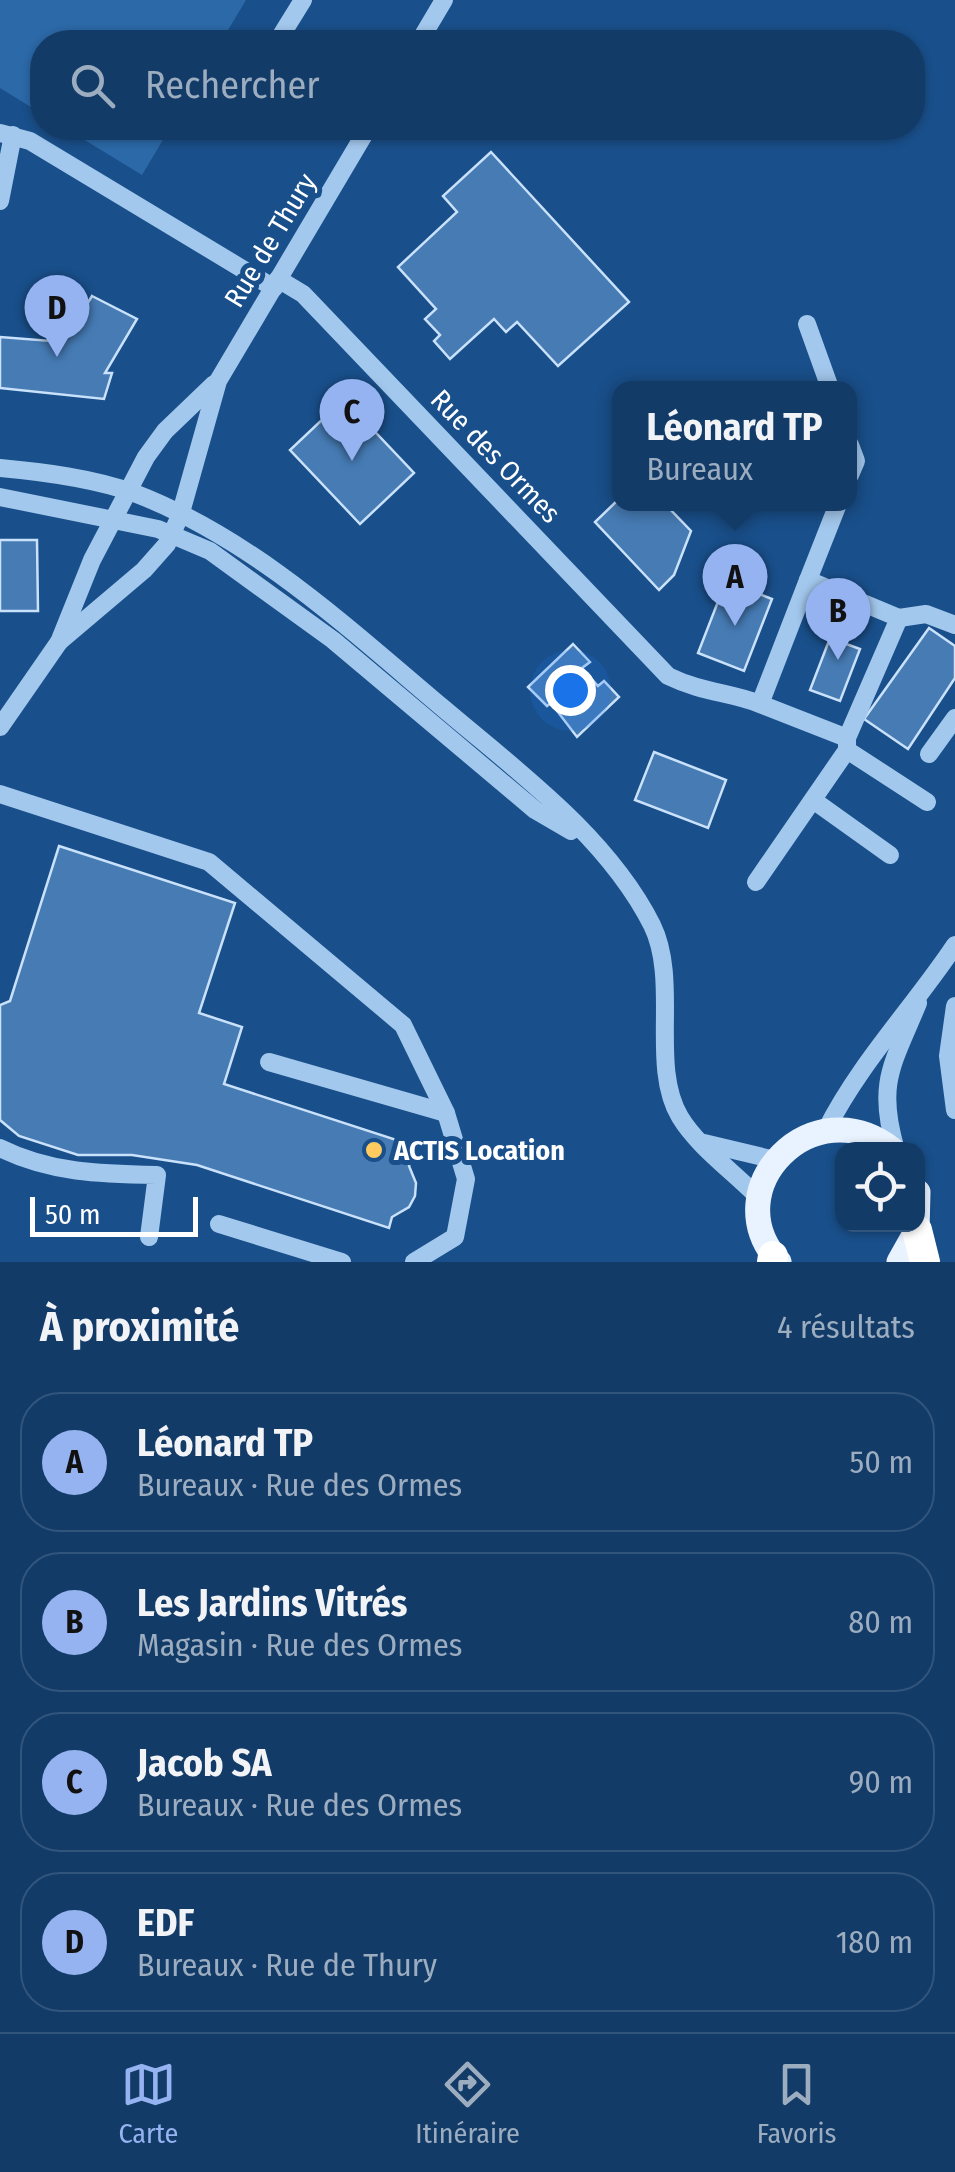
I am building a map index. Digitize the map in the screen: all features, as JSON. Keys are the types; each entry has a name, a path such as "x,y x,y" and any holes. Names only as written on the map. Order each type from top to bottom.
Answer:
{"highway":[{"path":"918,1232 925,1262"}],"main road":[{"path":"775,1260 762,1228 760,1198 775,1160 806,1135 826,1130 864,1132 881,1142"},
{"path":"898,1262 916,1232"}],"street":[{"path":"285,30 304,0"},
{"path":"426,30 444,0"},
{"path":"0,200 7,134"},
{"name":"Rue des Ormes","path":"7,134 276,283 304,294 668,676 699,692 760,704"},
{"name":"Rue de Thury","path":"58,642 144,570 172,535 218,381 361,140"},
{"path":"807,324 827,381"},
{"name":"Rue de Thury","path":"58,642 92,560 165,430 218,381"},
{"path":"0,468 129,492 222,536 315,601 540,790 632,889 654,930 665,982 670,1095 681,1120 760,1198"},
{"path":"0,497 116,520 172,535 210,551 333,640 535,810 589,842"},
{"path":"835,511 760,704 847,744 926,802"},
{"path":"808,580 899,618 926,614 955,625"},
{"path":"756,882 847,744 899,618"},
{"path":"3,717 58,642"},
{"path":"929,754 955,718"},
{"path":"813,800 890,854"},
{"path":"2,801 72,814 209,862 403,1025 446,1113 466,1179 455,1237 414,1262"},
{"path":"826,1130 884,1034 924,991 955,945"},
{"path":"892,1142 885,1083 924,991"},
{"path":"955,1006 948,1056 955,1110"},
{"path":"268,1062 446,1113"},
{"path":"704,1143 775,1160"},
{"path":"0,1148 38,1166 101,1174 157,1175 149,1237"},
{"path":"220,1224 342,1262"}],"shaded area":[{"path":"0,0 246,0 228,30 30,30 30,107 0,88"},
{"path":"85,140 163,140 142,175"}],"building":[{"path":"491,152 629,302 558,366 517,322 506,332 494,319 450,359 434,341 440,335 425,319 436,309 398,267 457,212 443,196"},
{"path":"92,296 137,319 105,373 112,373 104,399 0,388 0,337 64,342"},
{"path":"344,399 414,473 360,524 290,450"},
{"path":"612,506 612,511 672,511 691,531 674,575 659,590 595,522"},
{"path":"0,540 37,540 38,611 0,611"},
{"path":"726,581 772,599 744,671 698,653"},
{"path":"929,628 955,646 955,678 908,749 864,719"},
{"path":"830,638 860,649 840,701 810,690"},
{"path":"573,644 590,662 582,668 598,686 604,681 619,697 577,737 551,703 547,706 528,687"},
{"path":"654,752 726,780 708,828 635,800"},
{"path":"59,846 235,903 199,1013 242,1027 224,1084 415,1146 409,1166 416,1183 415,1196 409,1207 392,1217 389,1228 197,1165 132,1155 78,1155 19,1136 0,1120 0,1005 10,1001"}],"place":[{"name":"EDF","path":"57,357"},
{"name":"Jacob SA","path":"352,461"},
{"name":"Léonard TP","path":"735,626"},
{"name":"Les Jardins Vitrés","path":"838,660"},
{"name":"ACTIS Location","path":"374,1150"}]}
